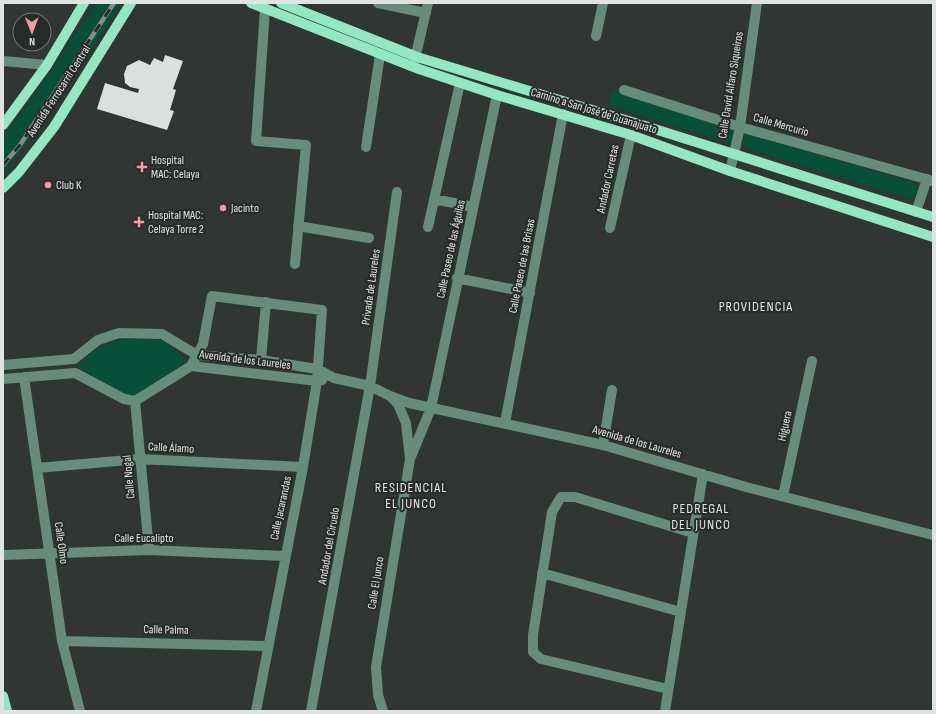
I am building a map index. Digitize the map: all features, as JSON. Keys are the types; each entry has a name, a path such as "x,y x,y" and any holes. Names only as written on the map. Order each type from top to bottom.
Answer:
{"main road":[{"path":"3,125 47,65 84,3"},
{"name":"Avenida Ferrocarril Central","path":"3,188 19,172 54,127 131,3"},
{"name":"Camino a San José de Guanajuato","path":"250,3 412,67 496,95 631,135 730,171 933,237"},
{"name":"Camino a San José de Guanajuato","path":"281,3 293,5 417,57 733,153 933,217"},
{"path":"286,17 293,5"},
{"path":"563,114 564,109 574,108 634,126 645,126"},
{"path":"3,696 7,711"}],"street":[{"path":"378,3 426,13"},
{"path":"412,67 417,57 428,3"},
{"path":"596,36 603,3"},
{"name":"Calle David Alfaro Siqueiros","path":"730,171 740,127 757,3"},
{"path":"265,9 256,141 306,145 295,264"},
{"path":"366,147 380,55"},
{"path":"3,61 47,65"},
{"path":"428,227 460,83"},
{"name":"Calle Mercurio","path":"624,90 740,127 930,180"},
{"name":"Calle Paseo de las Águilas","path":"431,408 496,95"},
{"name":"Calle Paseo de las Brisas","path":"505,423 563,114"},
{"name":"Andador Carretas","path":"610,228 631,135"},
{"path":"916,212 930,180"},
{"name":"Privada de Laureles","path":"370,386 397,192"},
{"path":"434,199 473,207"},
{"path":"298,226 369,238"},
{"path":"457,278 530,293"},
{"path":"191,366 203,344 212,296 266,302 261,360"},
{"name":"Calle Jacarandas","path":"256,711 303,467 316,381 322,310 266,302"},
{"name":"Avenida de los Laureles","path":"3,365 74,359 98,340 119,333 162,334 196,355 261,360 317,369 334,378 370,386 409,403 603,445 783,496 933,535"},
{"name":"Higuera","path":"783,496 812,361"},
{"name":"Avenida de los Laureles","path":"135,401 191,366 316,381 334,378"},
{"path":"3,379 74,373 124,399 135,401"},
{"name":"Calle Olmo","path":"24,377 62,641 80,711"},
{"name":"Andador del Ciruelo","path":"311,711 370,386"},
{"path":"603,445 612,390"},
{"name":"Calle El Junco","path":"390,396 398,404 406,423 410,459"},
{"name":"Calle Nogal","path":"135,401 149,550"},
{"name":"Calle El Junco","path":"383,711 378,695 376,667 410,459 431,408"},
{"name":"Calle Álamo","path":"37,468 140,459 303,467"},
{"path":"665,711 703,474"},
{"path":"668,689 541,659 533,652 533,635 542,573 552,512 561,498 575,497 693,533"},
{"name":"Calle Eucalipto","path":"3,555 149,550 285,556"},
{"path":"542,573 681,612"},
{"name":"Calle Palma","path":"62,641 268,646"}],"green space":[{"path":"97,3 122,3 68,87 3,175 3,135 26,107"},
{"path":"612,91 733,130 737,135 736,142 727,143 608,105"},
{"path":"748,135 754,135 914,183 918,187 915,197 910,199 747,149 743,145 743,138"},
{"path":"136,338 162,340 189,361 132,397 120,395 77,366 94,350 119,340"}],"building":[{"path":"165,55 183,61 173,89 176,90 170,110 174,111 167,130 97,109 105,83 138,93 139,89 130,87 125,83 124,74 127,66 139,60 150,65 154,58 163,62"}],"railway":[{"path":"3,165 20,145 114,3"}],"place":[{"name":"Hospital MAC: Celaya","path":"142,167"},
{"name":"Club K","path":"48,185"},
{"name":"Jacinto","path":"223,208"},
{"name":"Hospital MAC: Celaya Torre 2","path":"139,222"}],"district":[{"name":"PROVIDENCIA","path":"756,306"},
{"name":"RESIDENCIAL EL JUNCO","path":"411,496"},
{"name":"PEDREGAL DEL JUNCO","path":"701,516"}]}
